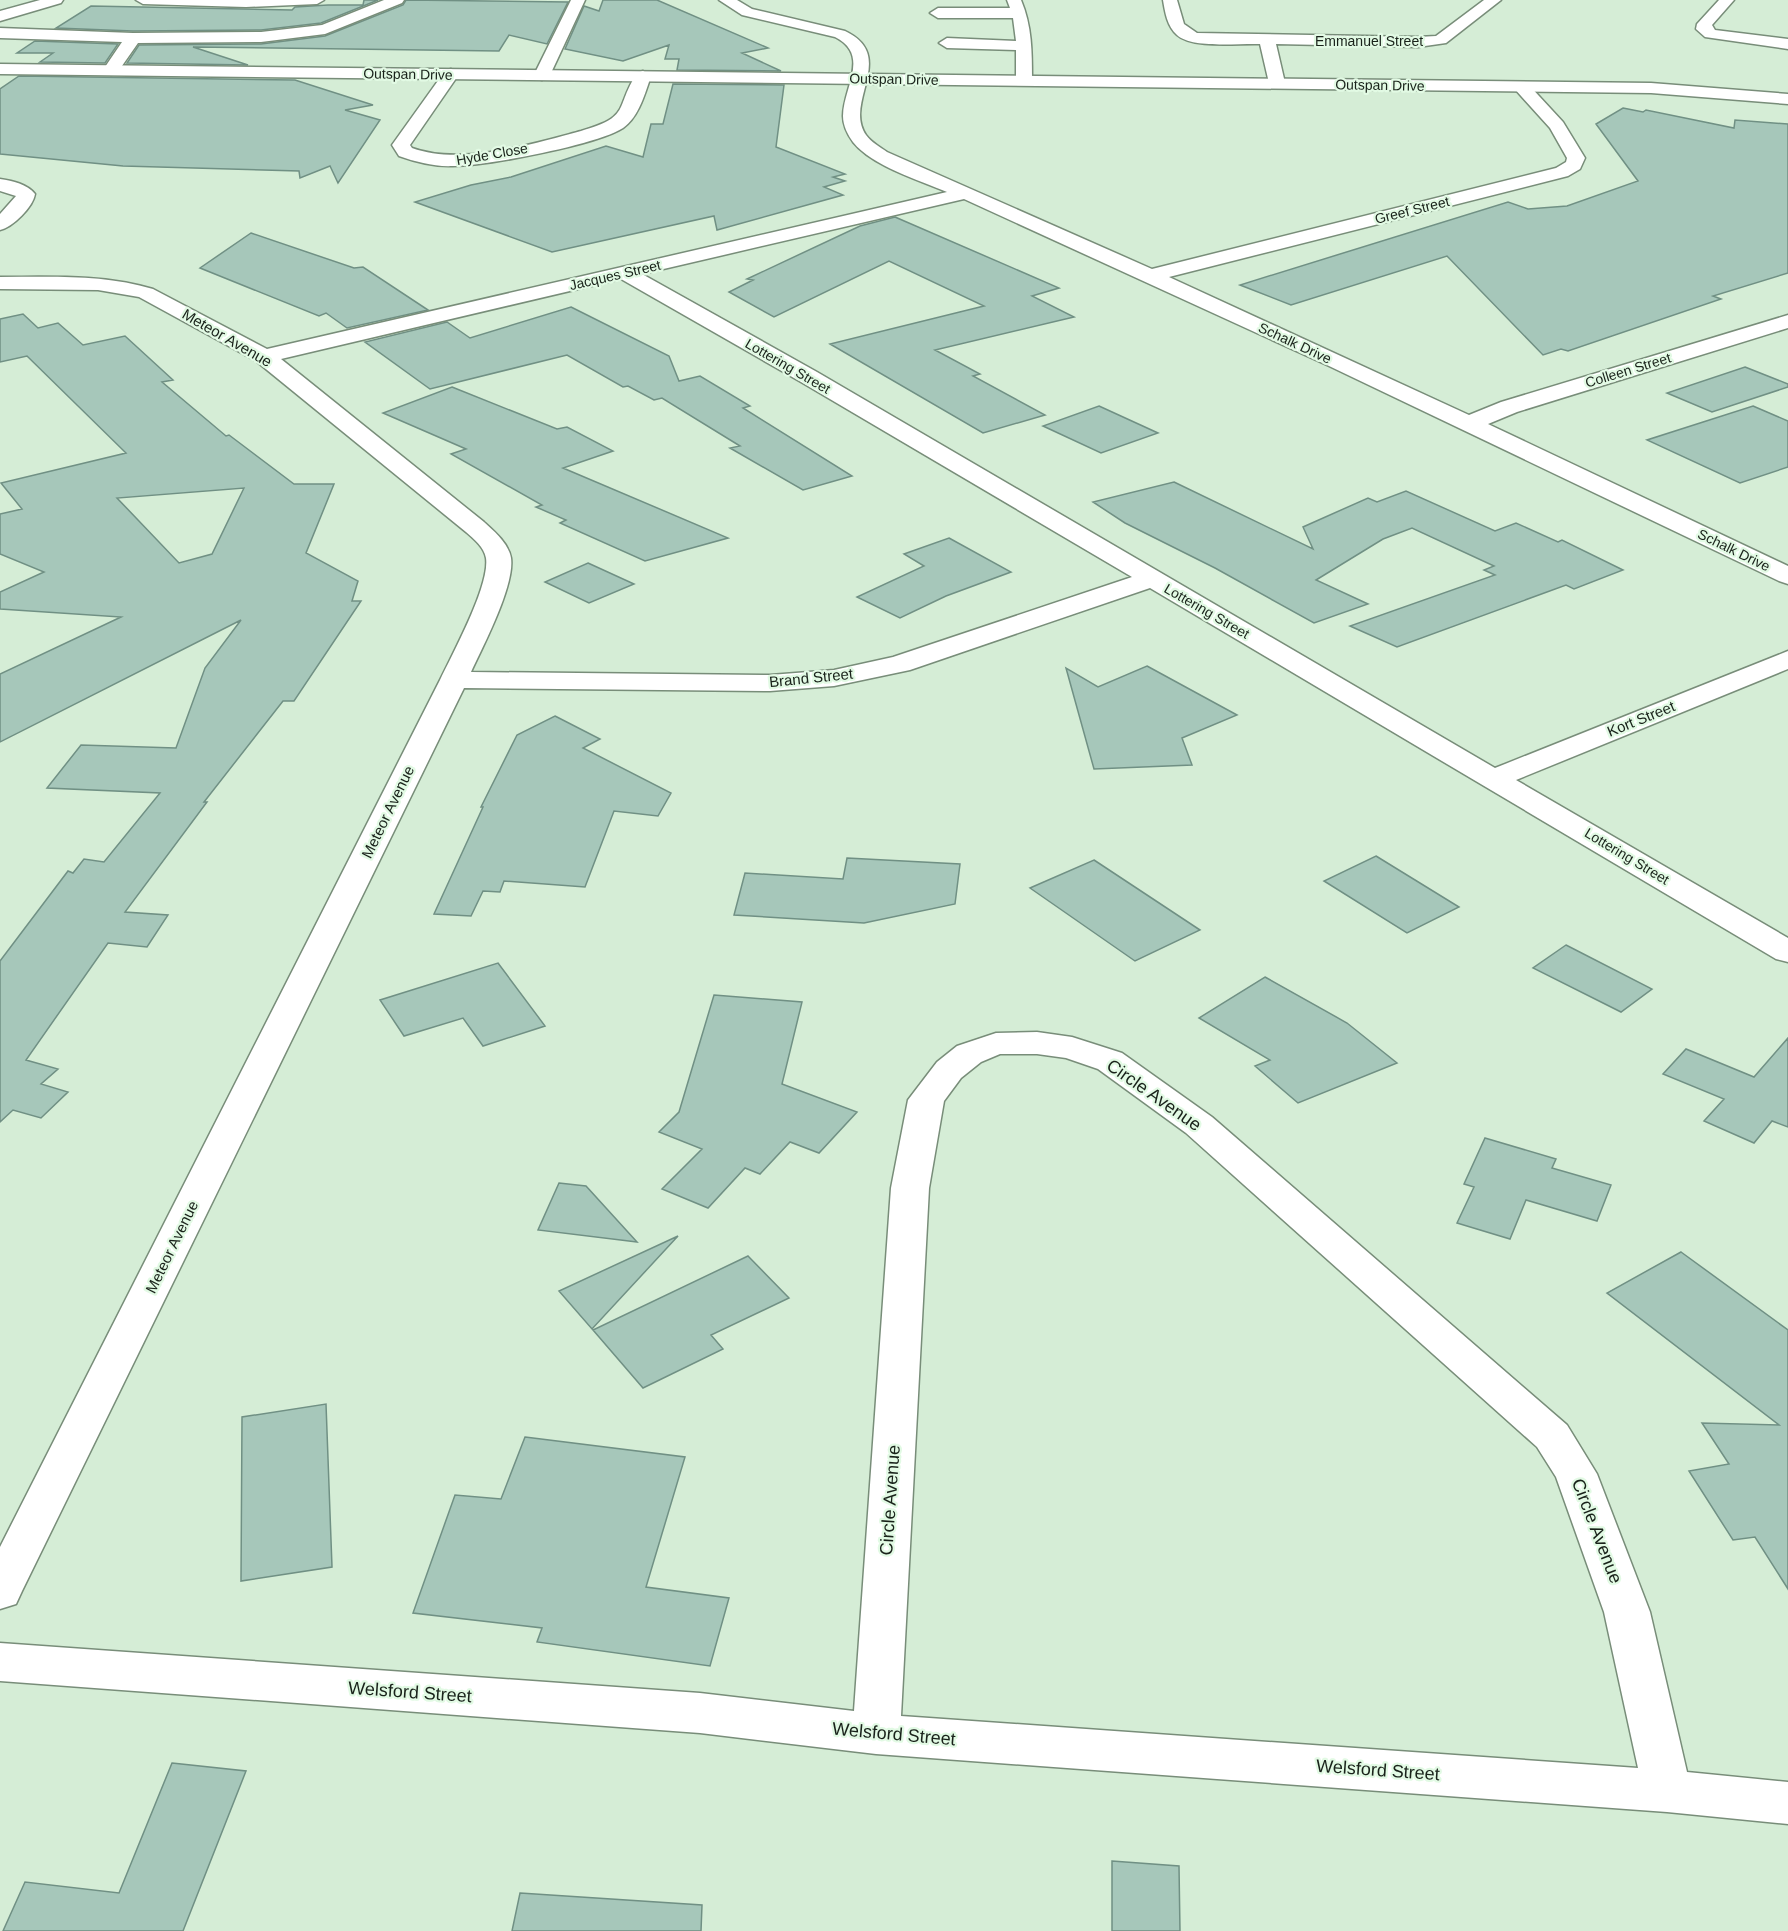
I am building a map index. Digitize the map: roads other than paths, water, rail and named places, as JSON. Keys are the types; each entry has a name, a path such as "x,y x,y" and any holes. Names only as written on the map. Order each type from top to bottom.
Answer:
{"street":[{"path":"0,16 56,0"},
{"path":"143,0 246,3 317,0"},
{"path":"357,0 391,2"},
{"path":"545,68 578,0"},
{"path":"726,0 747,12 848,36 856,43 861,72"},
{"name":"Emmanuel Street","path":"1170,0 1176,24 1186,36 1206,39 1436,41 1445,37 1494,0"},
{"path":"1727,0 1706,24 1704,29 1710,34 1732,39 1788,44"},
{"path":"0,33 133,38 261,37 311,32 336,26 391,2"},
{"path":"938,13 1017,7 1024,46 1024,80"},
{"path":"111,70 133,38"},
{"path":"1267,40 1277,83"},
{"path":"946,43 1024,46"},
{"name":"Outspan Drive","path":"0,69 450,74 545,68 644,76 861,72 1024,80 1670,88 1788,99"},
{"name":"Schalk Drive","path":"861,72 851,115 852,123 861,143 881,156 1153,276 1470,423 1788,576"},
{"name":"Hyde Close","path":"450,74 401,145 405,152 430,159 465,160 595,134 617,124 623,118 644,76"},
{"name":"Greef Street","path":"1153,276 1562,172 1574,165 1576,158 1566,138 1521,87"},
{"path":"0,185 18,189 26,194 25,200 0,224"},
{"name":"Jacques Street","path":"264,356 966,193"},
{"name":"Lottering Street","path":"625,273 1154,579 1788,951"},
{"name":"Meteor Avenue","path":"0,283 98,284 138,290 264,356 490,541 499,559 492,591 454,680 0,1591"},
{"name":"Colleen Street","path":"1470,423 1509,407 1786,323"},
{"name":"Brand Street","path":"454,680 770,683 834,678 900,664 1154,579"},
{"name":"Kort Street","path":"1495,778 1788,659"},
{"name":"Circle Avenue","path":"876,1734 910,1188 926,1101 949,1070 969,1054 996,1044 1037,1043 1072,1048 1110,1061 1199,1125 1552,1436 1576,1474 1627,1612 1666,1791"},
{"name":"Welsford Street","path":"0,1662 700,1713 876,1734 1666,1791 1788,1803"}]}
